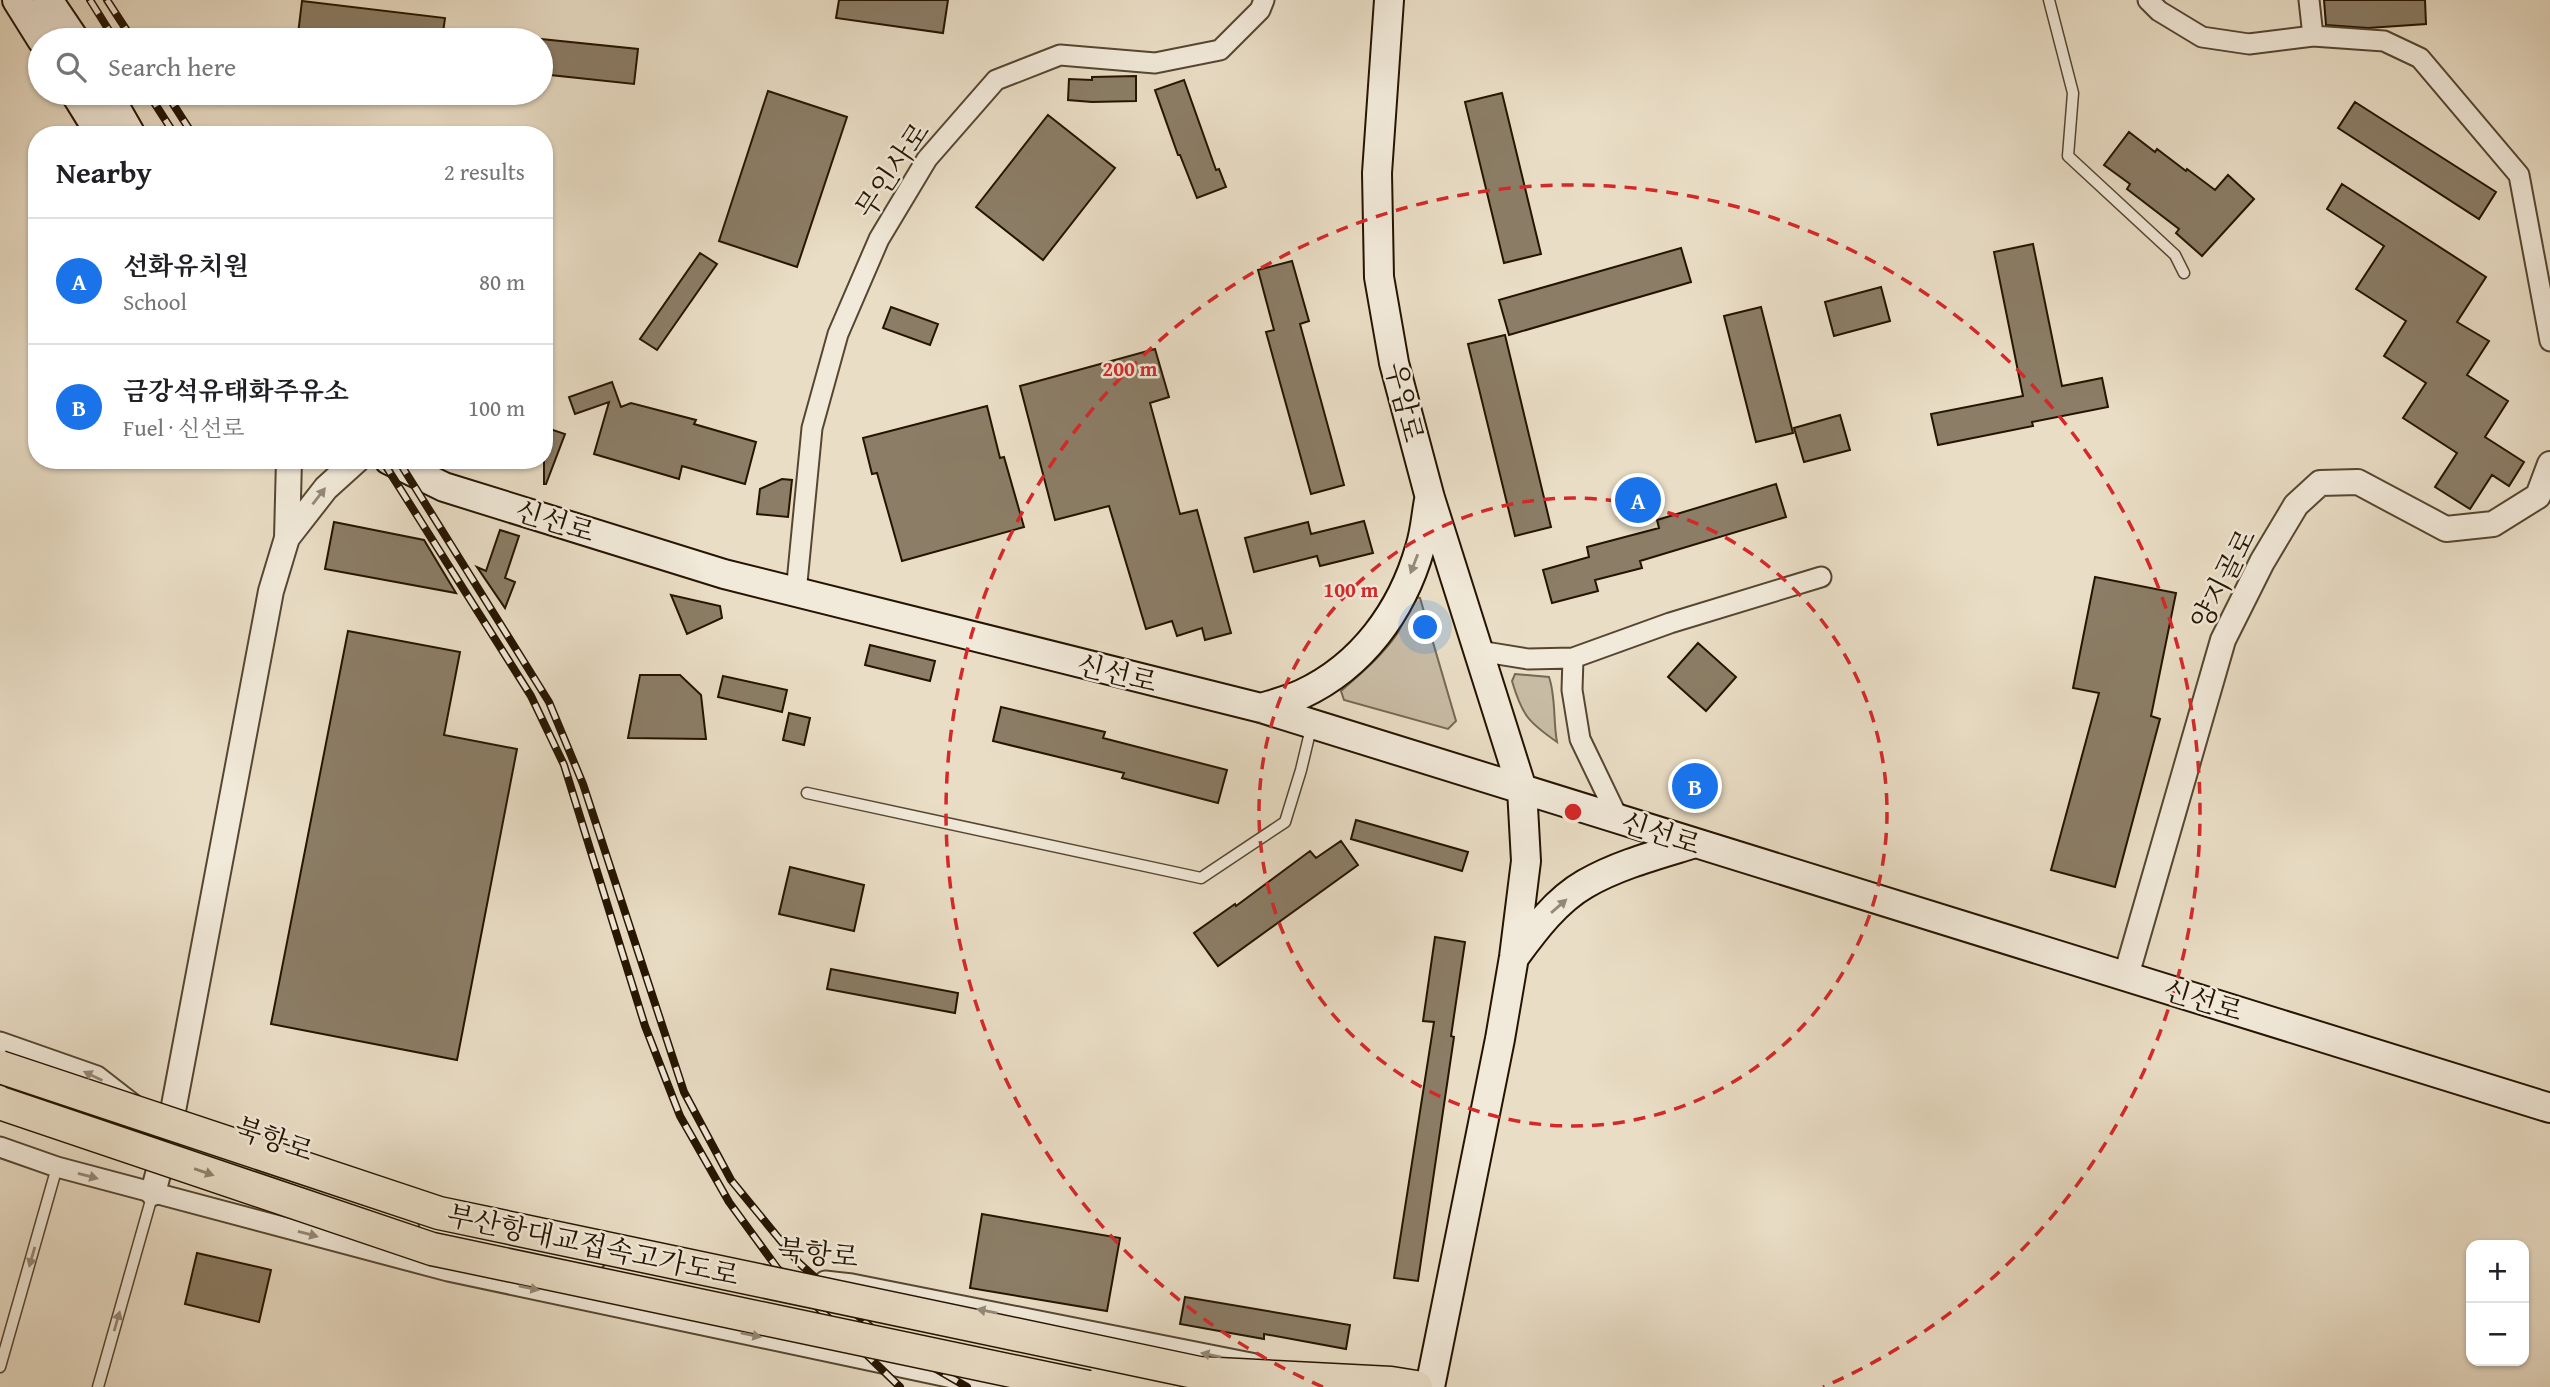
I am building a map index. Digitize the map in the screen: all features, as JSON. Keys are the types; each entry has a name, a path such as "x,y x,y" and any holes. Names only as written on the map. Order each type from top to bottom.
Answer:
{"highway":[{"name":"부산항대교접속고가도로","path":"0,1068 439,1213 1199,1373 1391,1382 1416,1387"},
{"name":"부산항대교접속고가도로","path":"0,1104 432,1249 1088,1387"}],"main road":[{"path":"17,0 34,28"},
{"path":"48,0 67,28"},
{"name":"우암로","path":"1389,0 1377,173 1379,276 1394,363 1430,498 1522,789 1526,861 1500,1040 1430,1387"},
{"path":"82,105 95,126"},
{"path":"114,105 126,126"},
{"name":"신선로","path":"407,469 444,487 724,574 1261,708 1692,844 2550,1108"},
{"name":"신선로","path":"444,469 724,574"},
{"path":"1261,708 1301,695 1340,672 1366,650 1401,597 1420,548 1430,498"},
{"path":"1514,957 1540,922 1582,886 1620,867 1692,844"}],"street":[{"name":"무인사로","path":"796,593 813,428 838,334 879,239 927,159 996,80 1060,55 1155,63 1220,50 1260,10 1264,0"},
{"path":"2148,0 2159,11 2202,37 2249,44 2313,36 2384,41 2420,58 2519,175 2550,341"},
{"path":"2309,0 2313,36"},
{"name":"양지골로","path":"2126,976 2223,640 2262,562 2296,505 2320,483 2358,482 2446,529 2493,524 2538,496 2550,464"},
{"path":"153,1193 169,1132 271,591 287,538 289,469"},
{"path":"287,538 326,488 347,469"},
{"path":"1479,651 1528,659 1573,658 1670,623 1821,578"},
{"path":"1573,658 1572,690 1580,740 1619,820"},
{"name":"북항로","path":"0,1042 97,1076 169,1132 507,1251 852,1284 1374,1387"},
{"path":"0,1147 57,1167 448,1270 995,1387"}],"lane":[{"path":"2049,0 2073,93 2068,156 2175,255 2183,273"},
{"path":"807,793 1201,878 1285,822 1312,724"},
{"path":"0,1367 57,1167"},
{"path":"98,1387 153,1193"}],"shaded area":[{"path":"1414,597 1420,598 1456,721 1448,729 1344,700 1341,691 1391,642"},
{"path":"1515,674 1549,677 1557,742 1527,717 1512,681"}],"building":[{"path":"839,0 948,0 943,33 836,18"},
{"path":"2324,0 2425,0 2426,24 2368,28 2326,25"},
{"path":"302,1 445,18 444,28 299,28"},
{"path":"553,40 638,49 634,84 553,75"},
{"path":"1136,76 1136,101 1068,100 1069,79"},
{"path":"1184,80 1216,170 1219,169 1226,187 1197,198 1178,155 1155,90"},
{"path":"768,91 847,117 797,267 719,241"},
{"path":"1502,93 1541,254 1504,263 1465,102"},
{"path":"2355,102 2496,192 2479,219 2338,128"},
{"path":"1048,115 1115,168 1043,260 976,207"},
{"path":"2129,132 2215,190 2228,175 2254,199 2202,256 2176,233 2179,229 2127,189 2130,184 2104,165"},
{"path":"2342,184 2486,277 2457,322 2489,341 2467,375 2508,401 2485,437 2524,462 2509,486 2492,475 2470,509 2435,487 2457,453 2403,418 2426,383 2384,356 2406,321 2356,289 2384,246 2327,209"},
{"path":"2033,244 2062,386 2102,378 2108,407 2032,422 2033,426 1938,445 1931,414 2023,396 1994,252"},
{"path":"1681,248 1691,282 1509,335 1499,300"},
{"path":"700,253 717,264 657,350 640,339"},
{"path":"1292,261 1309,321 1300,324 1344,485 1311,494 1266,332 1274,330 1258,270"},
{"path":"1881,287 1890,321 1834,336 1825,302"},
{"path":"891,307 938,324 930,345 883,328"},
{"path":"1761,307 1793,433 1756,442 1724,316"},
{"path":"1505,335 1551,527 1515,536 1468,344"},
{"path":"1155,349 1169,397 1150,403 1180,514 1197,510 1231,633 1205,640 1202,628 1177,636 1172,621 1146,629 1109,506 1055,520 1020,386"},
{"path":"612,382 621,407 631,403 696,420 694,424 756,442 745,484 682,466 679,479 594,454 609,402 575,414 569,397"},
{"path":"987,406 1000,458 1004,457 1024,527 902,561 877,473 872,474 863,438"},
{"path":"1840,415 1850,450 1804,462 1794,428"},
{"path":"553,430 565,434 553,466"},
{"path":"544,469 552,469 546,484"},
{"path":"782,479 792,480 788,517 757,514 760,489"},
{"path":"1776,484 1786,517 1640,561 1642,568 1595,580 1598,591 1552,603 1543,570 1589,557 1587,547 1659,528 1657,520"},
{"path":"1364,521 1373,553 1320,566 1317,556 1254,572 1245,538 1308,522 1311,534"},
{"path":"334,522 424,540 456,593 325,569"},
{"path":"500,530 519,536 505,578 515,582 505,608 477,567 486,571"},
{"path":"2095,577 2176,593 2151,716 2160,719 2115,887 2051,870 2099,693 2073,688"},
{"path":"671,595 720,606 722,618 687,634"},
{"path":"348,631 460,652 444,735 517,749 457,1060 271,1024"},
{"path":"1698,643 1736,677 1706,711 1668,677"},
{"path":"870,645 935,661 930,681 865,665"},
{"path":"640,675 680,675 701,695 706,739 628,738"},
{"path":"723,676 787,690 782,712 718,697"},
{"path":"1001,707 1105,732 1103,738 1227,770 1218,803 1122,778 1124,773 993,741"},
{"path":"789,713 810,718 804,745 783,740"},
{"path":"1356,820 1468,852 1462,871 1351,839"},
{"path":"1341,841 1358,865 1218,966 1194,933 1235,904 1236,906 1310,851 1316,858"},
{"path":"790,867 864,885 854,931 779,914"},
{"path":"1435,937 1465,942 1451,1036 1454,1037 1418,1281 1394,1278 1434,1022 1423,1021"},
{"path":"831,969 958,993 955,1013 827,989"},
{"path":"982,1214 1120,1238 1107,1311 970,1288"},
{"path":"197,1253 271,1270 259,1322 185,1304"},
{"path":"1185,1297 1350,1325 1346,1349 1264,1334 1264,1339 1180,1324"}],"railway":[{"path":"90,0 108,28"},
{"path":"107,0 125,28"},
{"path":"156,105 169,126"},
{"path":"174,105 187,126"},
{"path":"388,469 531,696 564,765 645,1026 680,1116 729,1202 778,1269 900,1387"},
{"path":"404,469 549,702 583,784 684,1092 731,1180 799,1263 883,1338 967,1387"}],"place":[{"name":"선화유치원","path":"1638,500"},
{"name":"금강석유태화주유소","path":"1695,786"}]}
